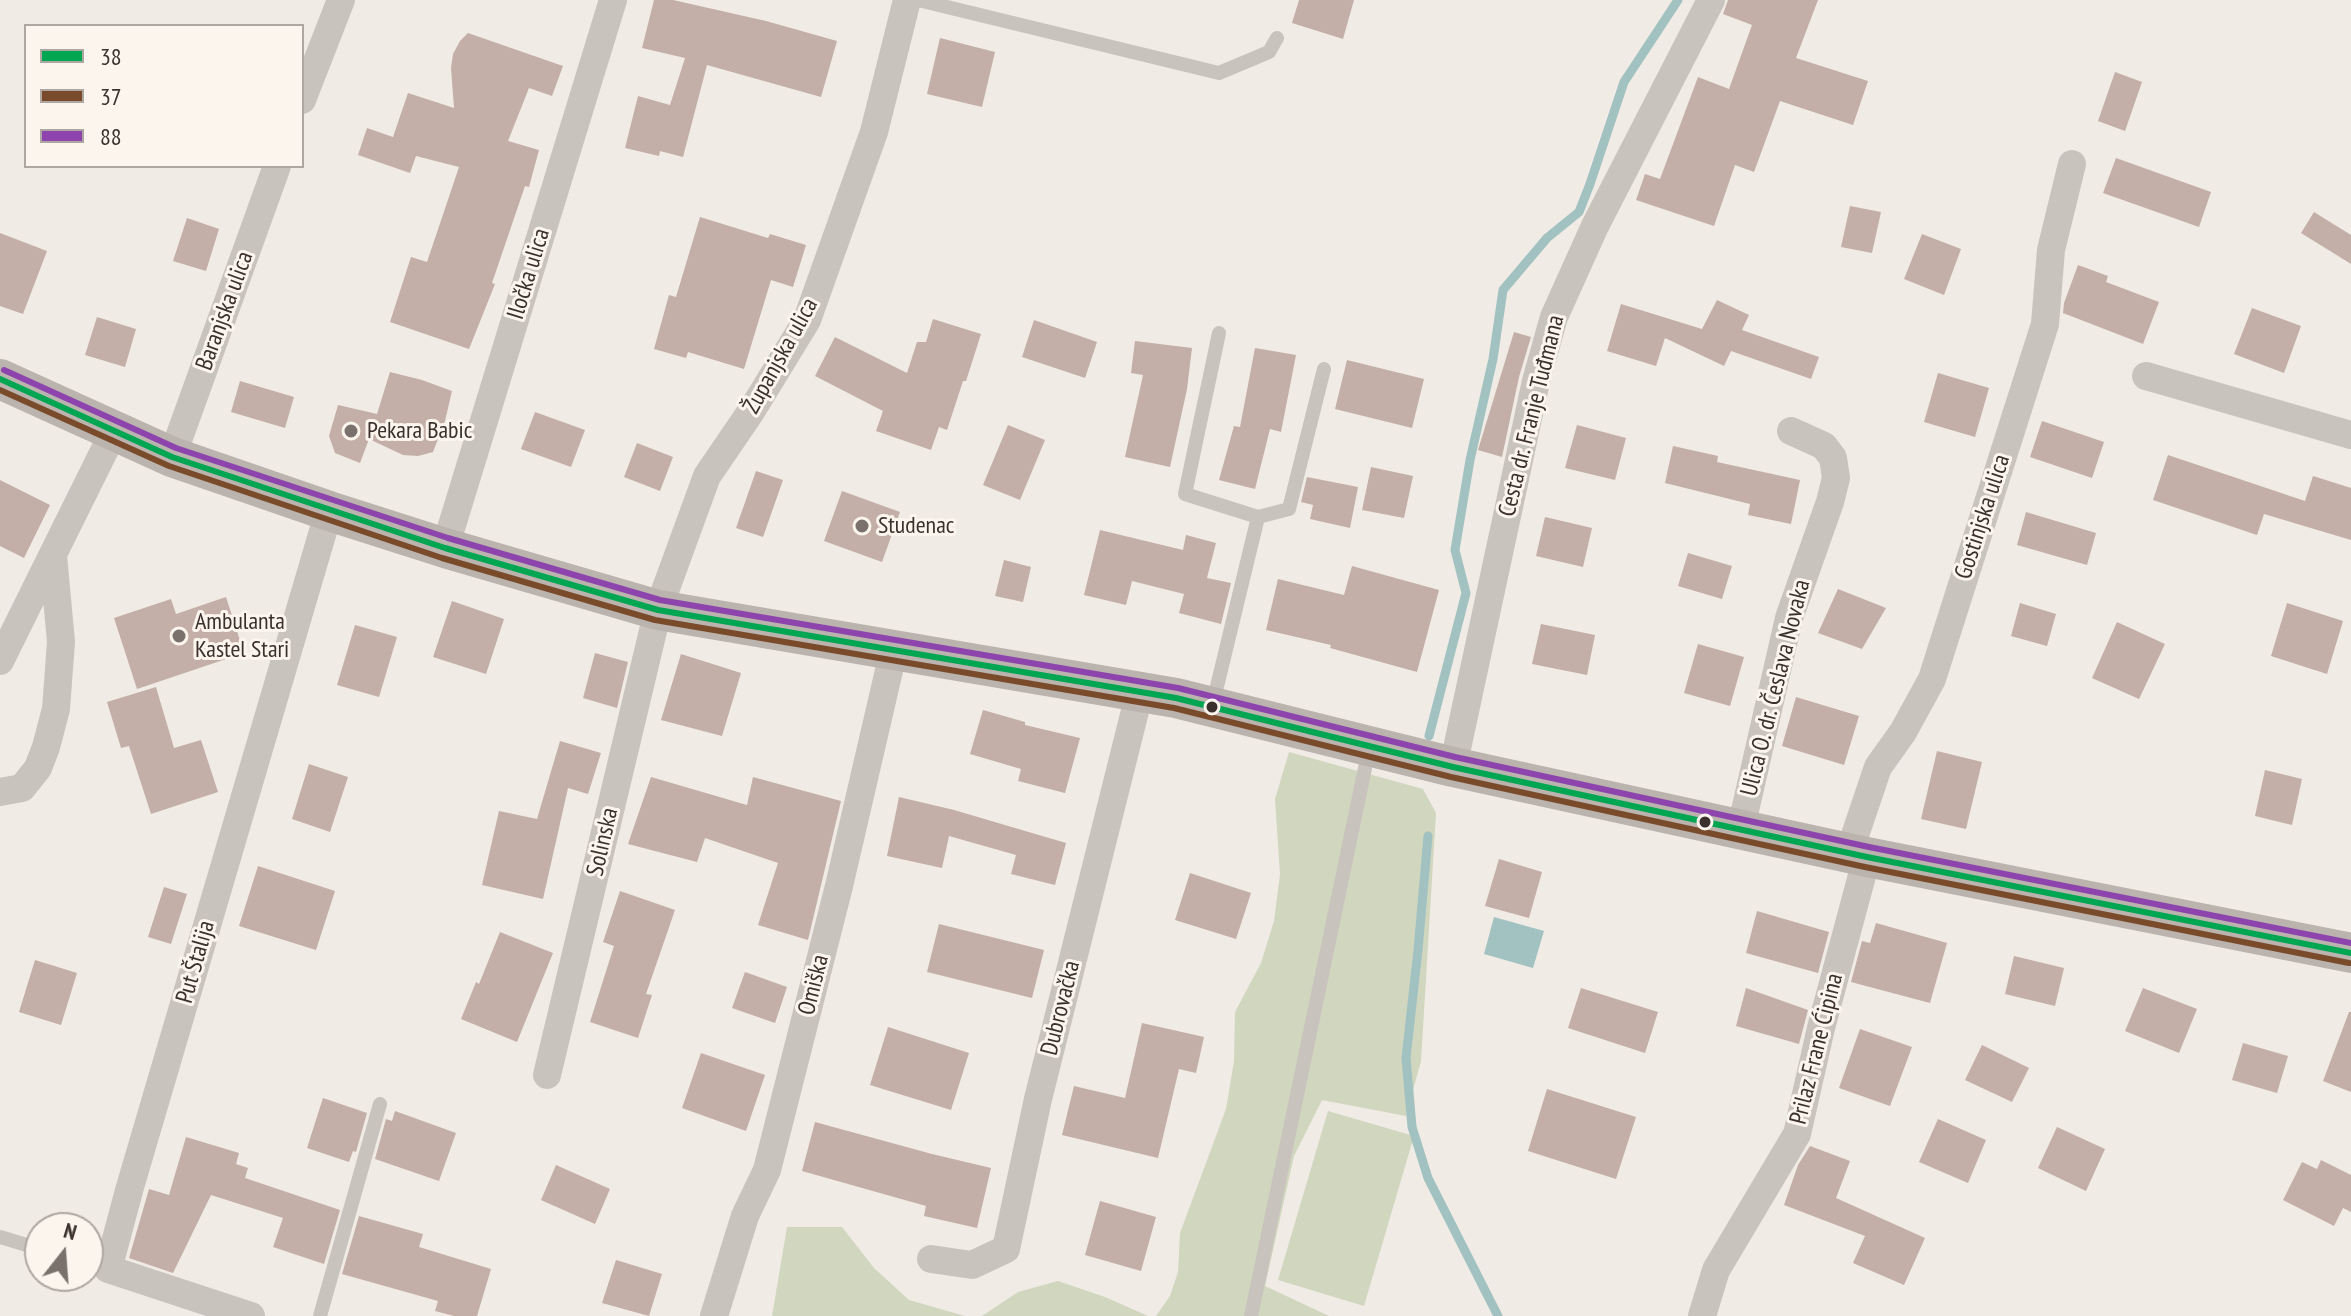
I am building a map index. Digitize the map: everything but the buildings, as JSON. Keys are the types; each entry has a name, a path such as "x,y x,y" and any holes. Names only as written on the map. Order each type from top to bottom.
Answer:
{"main road":[{"path":"0,379 172,457 445,548 658,610 1140,691 1212,706 1453,767 1858,855 2351,953"}],"street":[{"path":"304,95 341,0"},
{"name":"Iločka ulica","path":"445,548 613,0"},
{"name":"Županjska ulica","path":"658,610 707,476 807,320 874,132 907,0"},
{"name":"Cesta dr. Franje Tuđmana","path":"1453,767 1536,381 1554,317 1595,226 1711,0"},
{"name":"Gostinjska ulica","path":"1858,855 1878,767 1903,732 1932,679 2045,324 2051,250 2072,164"},
{"name":"Baranjska ulica","path":"172,457 276,168"},
{"path":"2146,376 2351,435"},
{"path":"0,661 114,431"},
{"name":"Ulica O. dr. Česlava Novaka","path":"1741,828 1789,618 1836,478 1833,458 1824,446 1791,431"},
{"name":"Put Štalija","path":"104,1251 130,1187 329,511"},
{"path":"0,792 22,788 38,768 56,709 61,642 53,555"},
{"name":"Solinska","path":"547,1075 658,610"},
{"name":"Omiška","path":"714,1316 745,1216 767,1170 839,886 894,649"},
{"name":"Dubrovačka","path":"931,1259 972,1265 1006,1249 1038,1099 1140,691"},
{"name":"Prilaz Frane Ćipina","path":"1702,1316 1716,1270 1797,1134 1858,855"},
{"name":"Put Štalija","path":"104,1268 251,1316"}],"lane":[{"path":"918,0 1219,73 1269,52 1277,38"},
{"path":"1219,333 1185,494 1258,517 1289,509 1324,369"},
{"path":"1212,706 1258,517"},
{"path":"1251,1316 1370,746"},
{"path":"320,1316 380,1104"},
{"path":"0,1237 24,1244"}],"green space":[{"path":"1289,752 1423,789 1436,813 1421,1061 1406,1116 1322,1100 1294,1156 1265,1286 1329,1316 1156,1316 1170,1296 1178,1272 1180,1233 1226,1109 1234,1061 1235,1012 1261,963 1274,921 1280,874 1275,799"},
{"path":"1328,1111 1414,1136 1364,1306 1278,1280"},
{"path":"787,1227 842,1227 874,1268 909,1300 965,1316 772,1316"},
{"path":"1058,1281 1148,1316 982,1316 1018,1292"}],"water":[{"path":"1494,917 1544,931 1533,968 1484,954"}],"waterway":[{"path":"1429,736 1466,593 1455,550 1470,460 1493,359 1503,290 1547,238 1579,212 1624,82 1678,0"},
{"path":"1428,836 1406,1058 1412,1127 1428,1178 1498,1316"}],"transit line":[{"name":"88","path":"4,370 176,448 448,538 660,600 1178,688 1455,757 1869,847 2351,943"},
{"name":"38","path":"0,379 172,457 445,548 658,610 1176,698 1453,767 1867,857 2351,953"},
{"name":"37","path":"0,390 169,466 442,558 655,620 1174,708 1451,777 1865,867 2349,963"}],"place":[{"name":"Pekara Babic","path":"351,431"},
{"name":"Studenac","path":"862,526"},
{"name":"Ambulanta Kastel Stari","path":"179,636"}]}
